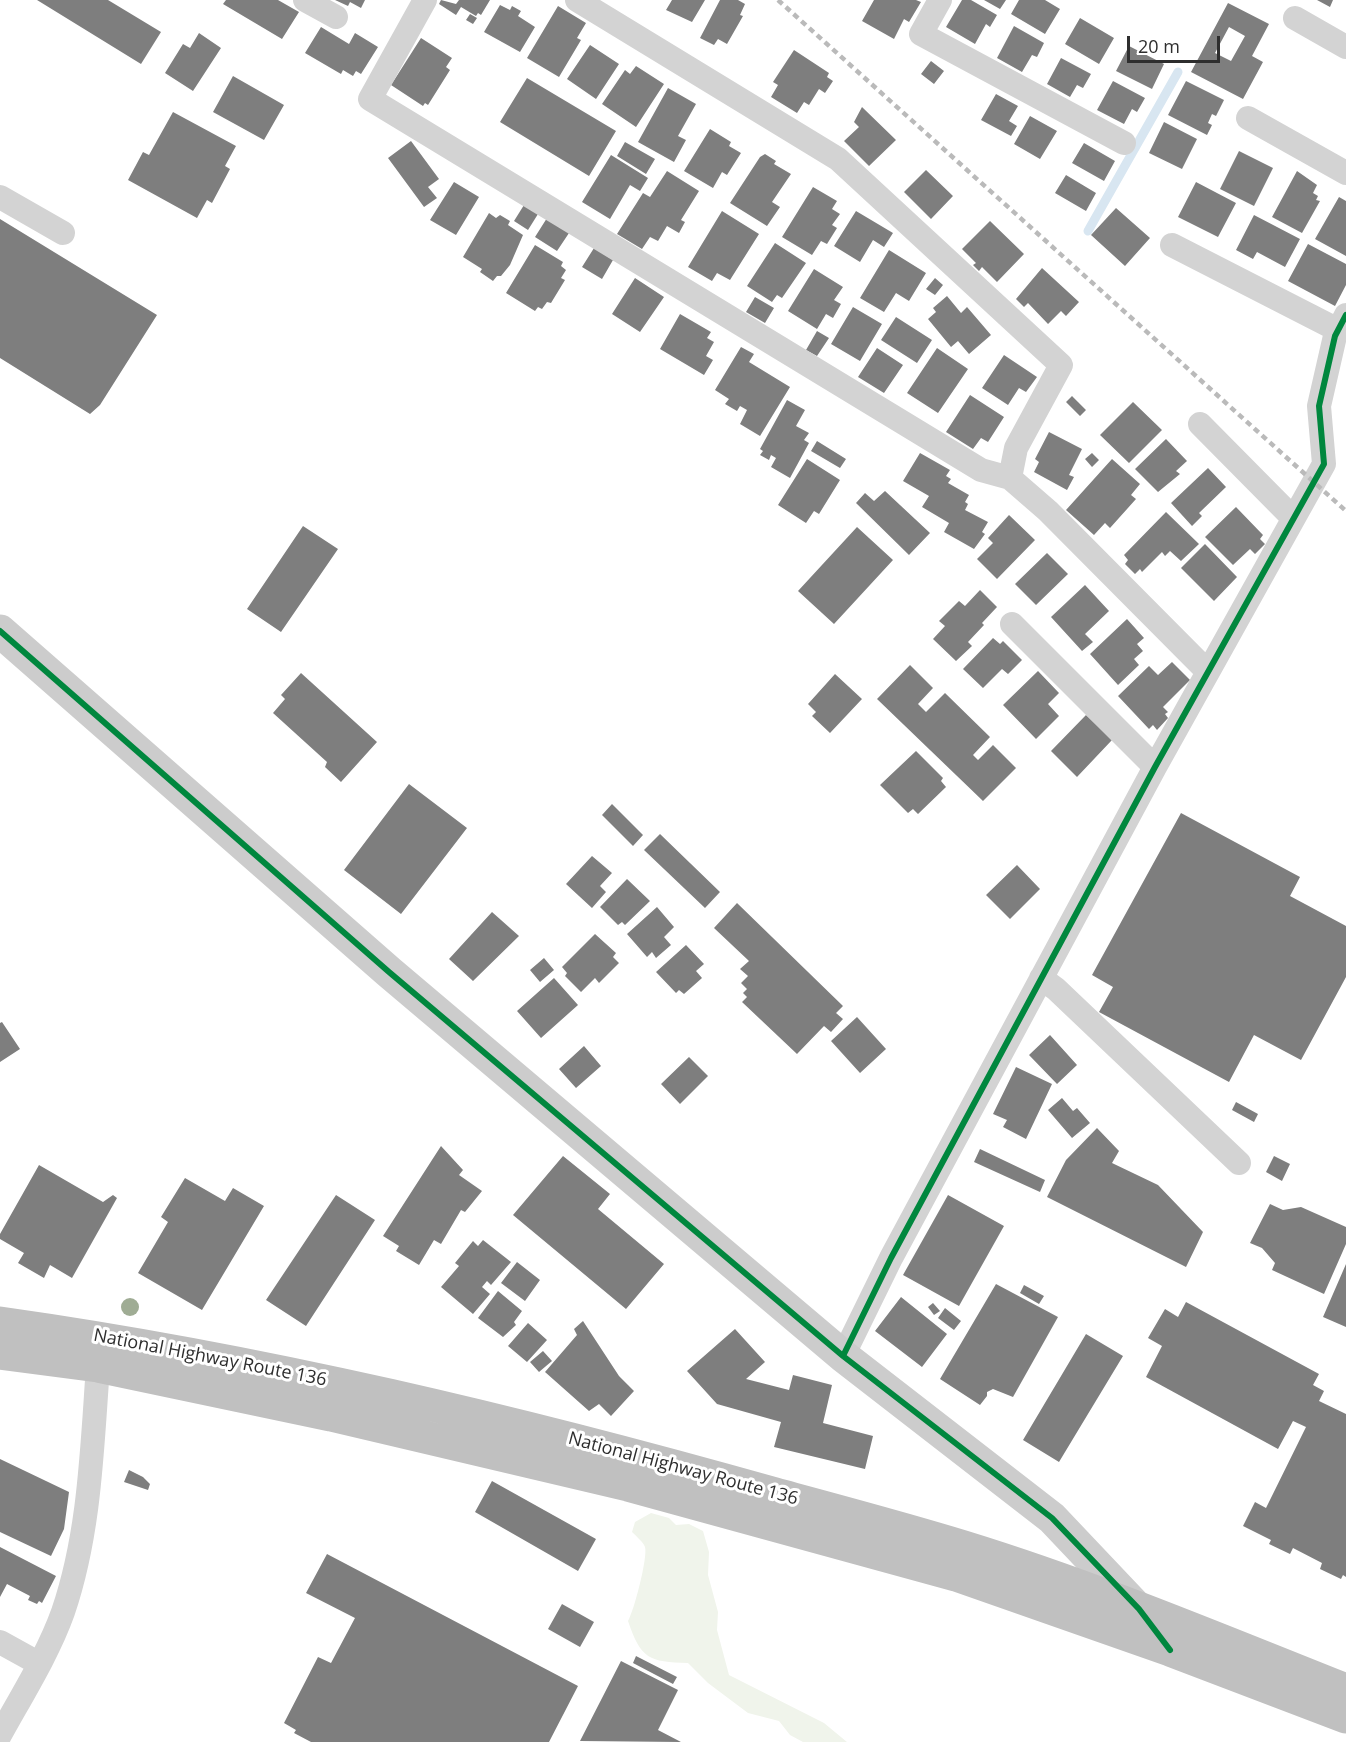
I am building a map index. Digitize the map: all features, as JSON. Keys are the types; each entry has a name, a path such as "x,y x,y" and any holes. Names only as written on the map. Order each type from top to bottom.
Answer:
{"highway":[{"name":"National Highway Route 136","path":"0,1323 125,1341 313,1377 614,1448 966,1548 1139,1609 1346,1690"},
{"name":"National Highway Route 136","path":"0,1353 98,1366 331,1415 628,1485 956,1575 1170,1650 1346,1717"}],"street":[{"path":"305,0 336,17"},
{"path":"425,0 370,99 981,470 1010,478 1048,511 1208,672"},
{"path":"577,0 838,159 1061,365 1016,448 1010,478"},
{"path":"940,0 921,34 1124,143"},
{"path":"1295,18 1346,47"},
{"path":"1248,118 1346,173"},
{"path":"0,197 63,233"},
{"path":"843,1356 891,1258 1041,978 1155,767 1324,464 1319,406 1342,323 1172,245"},
{"path":"1200,424 1293,518"},
{"path":"1012,624 1155,767"},
{"path":"0,631 389,972 843,1356 1052,1518 1139,1609 1170,1650"},
{"path":"1041,978 1056,989 1239,1163"},
{"path":"0,1735 62,1613 75,1568 88,1493 98,1366"},
{"path":"0,1642 38,1663"}],"shaded area":[{"path":"651,1513 669,1518 676,1525 689,1524 703,1531 709,1552 708,1575 718,1612 717,1630 729,1675 824,1723 847,1742 803,1742 790,1735 779,1721 748,1713 708,1683 688,1663 655,1659 642,1651 628,1621 640,1584 645,1547 632,1532 635,1522"}],"building":[{"path":"37,0 108,0 161,32 141,64"},
{"path":"226,0 278,0 299,12 282,39 223,4"},
{"path":"335,0 365,0 361,8 350,2 348,6"},
{"path":"441,0 456,4 459,0 490,0 481,15 478,13 476,16 461,7 456,15 439,4"},
{"path":"672,0 705,0 692,22 666,10"},
{"path":"720,0 738,0 745,4 740,15 743,16 727,44 718,39 714,45 700,38"},
{"path":"874,0 921,2 909,22 904,19 894,39 862,21"},
{"path":"962,0 971,0 997,15 990,27 986,24 975,44 946,27"},
{"path":"984,0 1006,0 1000,9"},
{"path":"1019,0 1045,0 1060,9 1045,34 1011,14"},
{"path":"1317,0 1333,0 1330,7"},
{"path":"1228,3 1269,24 1252,56 1263,62 1243,99 1191,72","holes":["1229,27 1245,36 1231,61 1215,53"]},
{"path":"500,5 510,10 512,6 521,11 518,16 535,27 520,52 484,32"},
{"path":"558,6 586,23 577,38 581,40 559,77 527,58"},
{"path":"470,14 477,18 473,24 466,20"},
{"path":"1080,18 1114,38 1099,64 1065,44"},
{"path":"1014,26 1044,43 1037,57 1032,55 1022,72 997,58"},
{"path":"321,27 349,44 355,33 378,47 361,74 356,71 353,76 343,70 341,74 305,53"},
{"path":"199,33 221,48 193,91 165,73 183,44 190,48"},
{"path":"421,38 452,58 446,67 450,70 428,105 425,103 423,106 391,85"},
{"path":"590,45 619,64 596,99 567,79"},
{"path":"1129,46 1164,64 1152,89 1116,71"},
{"path":"794,50 829,73 827,77 833,81 825,93 819,89 809,105 804,102 797,113 771,97 778,85 773,82"},
{"path":"1061,58 1091,74 1083,88 1077,85 1070,97 1047,84"},
{"path":"931,61 944,71 934,84 921,74"},
{"path":"636,66 664,84 636,127 602,104 625,70 630,74"},
{"path":"233,76 284,105 264,140 213,112"},
{"path":"527,78 616,131 589,176 500,122"},
{"path":"1113,81 1145,98 1137,112 1132,109 1124,124 1097,110"},
{"path":"1186,81 1224,100 1216,116 1212,114 1208,123 1212,125 1207,135 1168,115"},
{"path":"668,88 696,104 678,136 686,140 674,162 638,142"},
{"path":"996,94 1018,106 1009,121 1017,126 1011,136 981,120"},
{"path":"862,107 896,140 869,166 844,141 859,127 854,122"},
{"path":"173,112 236,146 225,166 230,169 212,203 207,200 197,218 128,180 143,152 149,155"},
{"path":"1030,116 1057,131 1040,159 1014,144"},
{"path":"1164,122 1197,139 1182,169 1149,153"},
{"path":"710,129 731,142 729,146 741,153 727,175 722,172 713,188 684,171"},
{"path":"411,141 439,179 428,187 437,198 424,207 388,158"},
{"path":"625,142 655,159 646,174 617,156"},
{"path":"1084,143 1115,161 1104,181 1072,163"},
{"path":"1239,151 1273,168 1254,206 1220,189"},
{"path":"765,154 776,161 774,164 791,174 772,202 780,207 767,226 730,203 760,157"},
{"path":"611,155 648,178 640,191 630,185 610,219 582,202"},
{"path":"926,170 953,196 931,219 904,192"},
{"path":"667,171 699,191 681,220 685,222 679,233 667,226 658,241 650,237 642,249 617,234 643,193 650,197"},
{"path":"1297,171 1317,185 1313,193 1318,196 1316,200 1320,201 1302,233 1272,217"},
{"path":"1066,175 1096,193 1086,211 1055,193"},
{"path":"454,182 479,197 456,235 430,220"},
{"path":"1196,182 1236,203 1218,237 1178,217"},
{"path":"813,187 837,201 832,209 840,214 832,225 837,228 827,244 821,241 812,255 782,237"},
{"path":"1339,197 1346,201 1346,256 1315,239"},
{"path":"524,205 538,214 528,230 514,221"},
{"path":"1116,208 1150,238 1125,266 1091,235"},
{"path":"722,211 759,234 730,280 717,273 712,281 688,267"},
{"path":"856,211 893,233 884,247 873,240 860,262 834,246"},
{"path":"489,213 496,218 500,215 510,221 508,225 523,235 510,265 501,276 497,276 493,281 480,272 482,269 463,257"},
{"path":"1254,215 1300,239 1285,267 1257,252 1253,259 1236,250"},
{"path":"547,218 569,233 557,251 535,237"},
{"path":"0,219 157,315 100,405 90,414 0,358"},
{"path":"990,221 1024,254 997,282 982,267 979,271 973,265 976,263 962,249"},
{"path":"775,243 806,263 782,298 777,295 772,302 747,286"},
{"path":"1308,244 1346,264 1346,285 1335,306 1288,281"},
{"path":"535,245 563,262 561,266 566,270 561,278 565,280 551,303 547,302 542,309 538,307 535,311 506,293"},
{"path":"594,248 613,260 602,279 582,267"},
{"path":"889,250 926,273 909,301 896,293 884,312 860,298"},
{"path":"1042,268 1079,302 1066,316 1061,311 1048,324 1028,303 1024,307 1016,299"},
{"path":"814,269 843,287 834,300 841,304 833,318 826,314 817,329 788,311"},
{"path":"635,278 664,297 640,332 612,314"},
{"path":"935,278 943,285 935,295 926,289"},
{"path":"947,296 961,313 967,307 991,335 969,354 958,341 951,347 928,319 936,312 933,308"},
{"path":"755,297 774,308 765,323 746,312"},
{"path":"853,307 882,324 860,361 831,344"},
{"path":"680,314 711,332 707,338 714,342 706,356 713,360 704,375 660,349"},
{"path":"896,317 932,340 917,363 881,340"},
{"path":"817,331 829,338 817,356 806,350"},
{"path":"741,347 754,354 749,362 790,387 760,436 740,424 747,410 740,406 737,411 725,404 729,399 715,390"},
{"path":"877,348 903,365 884,393 858,377"},
{"path":"937,348 968,369 938,413 907,393"},
{"path":"1004,355 1037,377 1026,392 1019,388 1008,405 982,388"},
{"path":"970,395 1004,417 988,442 981,438 973,449 946,432"},
{"path":"1072,396 1086,410 1080,416 1066,402"},
{"path":"787,400 805,410 796,426 809,433 804,440 809,443 790,478 771,467 776,458 771,455 769,460 760,455 763,451 760,449"},
{"path":"1133,402 1162,430 1129,463 1100,435"},
{"path":"1049,432 1082,449 1069,475 1074,477 1067,490 1034,472 1039,462 1035,459"},
{"path":"1166,439 1187,461 1176,471 1180,474 1158,492 1135,469"},
{"path":"817,441 846,459 840,468 811,451"},
{"path":"920,453 950,470 946,476 951,479 948,483 969,495 965,502 968,504 965,510 988,522 982,532 985,534 974,549 944,532 949,523 922,507 929,496 903,481"},
{"path":"1092,453 1099,460 1092,467 1085,459"},
{"path":"807,459 840,480 819,514 814,511 806,523 778,505"},
{"path":"1112,459 1140,484 1131,495 1136,499 1110,528 1105,523 1094,535 1066,510"},
{"path":"1208,468 1226,487 1199,513 1202,516 1192,526 1171,503"},
{"path":"885,491 930,533 909,555 856,503 865,493 874,501"},
{"path":"1236,507 1263,535 1260,539 1265,544 1255,554 1250,549 1233,565 1205,537"},
{"path":"1166,512 1199,544 1181,561 1170,551 1165,556 1162,552 1142,572 1140,569 1135,574 1125,564 1128,560 1124,555"},
{"path":"1009,515 1035,540 997,579 977,559 993,543 988,538"},
{"path":"303,526 338,549 281,632 247,609"},
{"path":"857,527 893,560 834,624 798,591"},
{"path":"1205,544 1237,577 1214,601 1181,568"},
{"path":"1047,553 1068,574 1036,605 1015,584"},
{"path":"1085,585 1109,611 1085,634 1093,642 1082,651 1051,617"},
{"path":"980,590 997,607 968,642 972,646 956,661 933,639 945,626 939,621 959,601 965,606"},
{"path":"1127,619 1144,638 1137,644 1143,651 1134,659 1139,665 1118,685 1090,654"},
{"path":"993,638 1000,644 1003,641 1022,660 1008,674 1002,669 983,688 963,669"},
{"path":"1172,662 1190,680 1163,707 1168,712 1165,714 1168,718 1157,730 1153,725 1149,729 1118,696 1149,666 1158,675"},
{"path":"910,665 933,688 918,704 926,712 945,693 990,737 973,755 978,760 993,745 1016,768 983,801 877,699"},
{"path":"1038,671 1059,693 1048,704 1059,716 1036,739 1003,705"},
{"path":"301,673 377,742 341,782 325,767 327,762 273,713 285,699 281,695"},
{"path":"835,674 862,699 830,733 812,716 816,712 808,704"},
{"path":"1086,715 1112,740 1077,777 1051,751"},
{"path":"916,751 943,778 941,781 946,787 918,814 913,809 908,813 880,785"},
{"path":"409,784 467,828 401,914 344,870"},
{"path":"612,804 643,835 633,846 602,815"},
{"path":"1181,813 1300,877 1290,896 1346,926 1346,977 1301,1060 1254,1035 1229,1082 1099,1012 1113,987 1092,975"},
{"path":"660,834 720,892 705,908 644,850"},
{"path":"592,856 612,873 600,886 606,892 592,908 566,884"},
{"path":"1017,865 1040,889 1010,919 986,895"},
{"path":"627,879 650,901 625,925 622,922 618,925 600,907"},
{"path":"737,903 843,1006 836,1013 843,1019 831,1032 824,1026 797,1054 742,1002 747,997 743,993 747,989 741,983 748,976 740,969 749,961 714,928"},
{"path":"657,907 674,927 664,937 671,945 656,958 652,952 647,957 627,934"},
{"path":"492,912 519,936 473,981 449,959"},
{"path":"595,934 616,953 613,957 619,963 599,983 595,978 581,992 565,976 567,973 562,967"},
{"path":"686,945 704,964 696,971 702,978 684,994 679,990 676,993 656,972"},
{"path":"544,958 554,970 540,982 530,970"},
{"path":"554,978 578,1005 541,1038 517,1011"},
{"path":"857,1017 886,1049 860,1073 831,1041"},
{"path":"2,1022 20,1049 0,1062 0,1023"},
{"path":"1050,1035 1077,1065 1057,1084 1029,1055"},
{"path":"584,1046 601,1066 576,1088 559,1069"},
{"path":"689,1057 708,1076 680,1104 661,1084"},
{"path":"1016,1067 1052,1084 1026,1139 1003,1127 1007,1120 993,1114"},
{"path":"1062,1098 1073,1111 1077,1108 1090,1123 1072,1138 1048,1110"},
{"path":"1236,1102 1258,1114 1254,1122 1232,1110"},
{"path":"1097,1128 1119,1151 1112,1163 1158,1185 1203,1232 1186,1267 1047,1197 1066,1160"},
{"path":"441,1146 463,1170 459,1175 482,1191 465,1212 461,1210 441,1244 434,1240 419,1265 396,1251 399,1246 383,1236"},
{"path":"980,1149 1045,1180 1040,1192 974,1162"},
{"path":"563,1156 610,1194 598,1209 664,1264 626,1309 513,1215"},
{"path":"1274,1156 1290,1164 1282,1181 1266,1172"},
{"path":"39,1165 103,1202 113,1195 117,1198 72,1278 50,1265 44,1278 18,1263 24,1253 0,1239 0,1234"},
{"path":"185,1178 225,1201 233,1188 264,1206 202,1310 138,1273 168,1222 161,1217"},
{"path":"336,1195 375,1220 306,1326 266,1300"},
{"path":"948,1195 1004,1226 959,1306 903,1275"},
{"path":"1270,1204 1283,1210 1301,1207 1346,1227 1346,1244 1324,1294 1272,1270 1275,1263 1262,1248 1250,1243"},
{"path":"483,1240 511,1262 491,1285 487,1281 482,1287 490,1294 473,1314 441,1287 459,1266 455,1263 473,1241 478,1246"},
{"path":"517,1262 540,1280 525,1301 501,1283"},
{"path":"1346,1264 1346,1327 1323,1317"},
{"path":"996,1284 1058,1317 1013,1397 993,1389 987,1392 987,1396 980,1405 940,1379"},
{"path":"1024,1285 1044,1296 1039,1304 1020,1293"},
{"path":"498,1291 522,1311 514,1322 516,1325 503,1337 478,1318"},
{"path":"901,1297 947,1334 922,1367 875,1331"},
{"path":"1186,1302 1319,1374 1313,1385 1324,1391 1319,1401 1346,1414 1346,1577 1343,1575 1341,1579 1320,1569 1322,1563 1293,1548 1290,1554 1269,1544 1271,1540 1243,1526 1255,1502 1266,1508 1306,1427 1293,1421 1278,1449 1146,1377 1162,1346 1148,1338 1165,1309 1178,1317"},
{"path":"933,1303 940,1311 934,1315 928,1307"},
{"path":"945,1308 961,1321 954,1330 938,1318"},
{"path":"583,1321 619,1376 634,1391 611,1416 599,1404 589,1411 545,1372 577,1335 574,1329"},
{"path":"528,1323 547,1340 527,1362 508,1346"},
{"path":"735,1329 765,1362 746,1379 789,1390 793,1375 832,1385 823,1423 873,1436 865,1469 774,1447 781,1422 717,1404 687,1371"},
{"path":"1086,1334 1123,1356 1059,1462 1023,1440"},
{"path":"543,1351 552,1361 539,1372 530,1362"},
{"path":"0,1459 69,1492 64,1529 51,1556 0,1532"},
{"path":"129,1470 143,1477 150,1484 148,1490 124,1482"},
{"path":"492,1481 596,1539 578,1571 475,1512"},
{"path":"0,1547 56,1576 42,1603 39,1601 37,1604 28,1600 30,1596 7,1584 0,1597"},
{"path":"327,1554 578,1686 549,1742 311,1742 294,1733 296,1730 284,1723 318,1657 331,1663 355,1618 306,1593"},
{"path":"562,1604 594,1622 580,1647 548,1629"},
{"path":"636,1656 677,1677 673,1684 633,1663"},
{"path":"621,1661 678,1690 658,1730 681,1742 580,1741"}],"waterway":[{"path":"1088,231 1178,72"}],"railway":[{"path":"778,0 1346,511"}],"cycle path":[{"path":"843,1356 891,1258 1155,767 1324,464 1319,406 1335,336 1346,315"},
{"path":"0,631 389,972 843,1356 1052,1518 1139,1609 1170,1650"}]}
